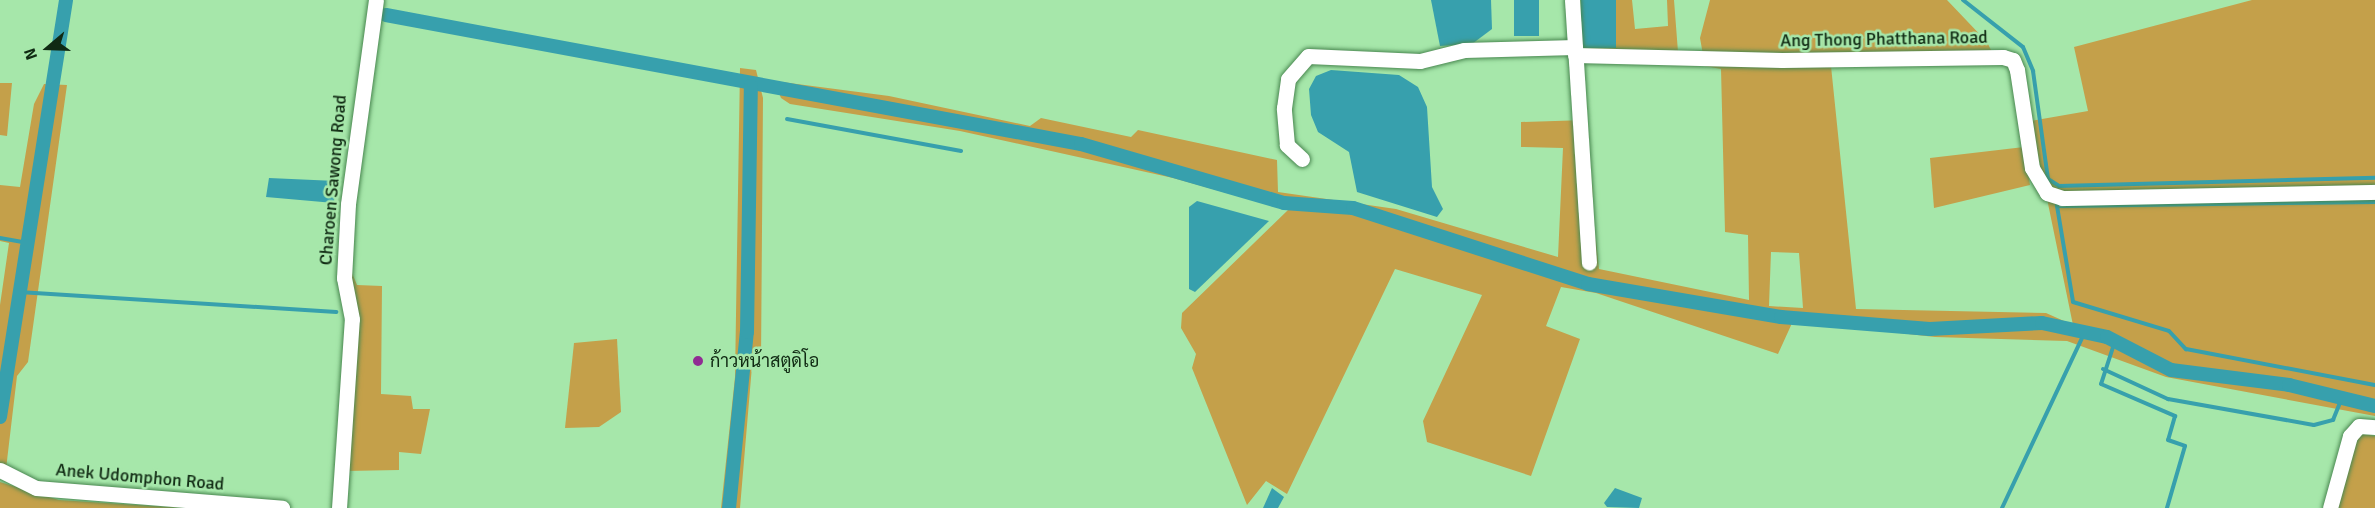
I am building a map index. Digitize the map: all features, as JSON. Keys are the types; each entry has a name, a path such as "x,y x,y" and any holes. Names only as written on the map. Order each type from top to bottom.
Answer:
{"street":[{"name":"Charoen Sawong Road","path":"339,508 352,319 344,278 348,204 369,23 376,0"},
{"path":"1572,0 1589,262"},
{"name":"Ang Thong Phatthana Road","path":"1302,159 1287,145 1284,108 1291,73 1308,56 1420,61 1464,50 1575,51 1782,60 2003,57 2013,60 2018,70 2032,168 2047,193 2062,198 2375,192"},
{"path":"2330,508 2350,436 2359,426 2375,427"},
{"name":"Anek Udomphon Road","path":"0,470 36,488 282,508"}],"shaded area":[{"path":"1584,0 1632,0 1635,29 1668,26 1667,0 1674,0 1678,52 1583,52"},
{"path":"1710,0 1947,0 1987,42 1997,62 1831,66 1856,309 2046,313 2073,325 2031,121 2088,111 2074,47 2252,0 2375,0 2375,416 2166,377 2067,341 1935,337 1793,321 1778,354 1596,293 1561,287 1546,326 1580,339 1531,476 1427,442 1423,421 1482,295 1395,269 1287,494 1266,481 1247,505 1192,368 1196,354 1181,328 1182,313 1288,210 1173,178 960,131 790,104 781,98 774,81 889,96 1030,126 1041,118 1131,137 1138,130 1277,160 1278,192 1396,209 1558,257 1563,148 1521,147 1521,122 1586,120 1593,194 1587,237 1596,240 1599,269 1749,300 1748,235 1725,232 1721,69 1705,66 1700,38","holes":["1771,252 1799,253 1803,308 1769,306"]},
{"path":"740,68 756,70 763,98 761,361 752,366 740,508 721,508 735,377"},
{"path":"0,83 12,83 7,136 0,135"},
{"path":"44,84 67,85 28,362 17,376 6,469 0,465 0,305 9,243 0,241 0,185 20,187 34,104"},
{"path":"2024,147 2030,185 1934,208 1930,158"},
{"path":"350,268 357,285 382,286 381,394 411,396 413,409 430,409 421,454 399,452 399,470 346,471"},
{"path":"617,339 621,412 599,427 565,428 574,343"},
{"path":"2358,433 2375,436 2375,508 2337,508"},
{"path":"0,482 59,500 185,508 0,508"}],"water":[{"path":"1431,0 1491,0 1492,29 1472,44 1440,46"},
{"path":"1514,0 1539,0 1539,36 1514,36"},
{"path":"1581,0 1616,0 1616,48 1581,48"},
{"path":"1331,70 1399,75 1418,87 1427,107 1432,187 1443,209 1437,217 1357,192 1349,152 1318,132 1311,115 1309,89 1316,76"},
{"path":"269,178 336,181 334,203 266,197"},
{"path":"1197,201 1269,221 1195,292 1189,289 1189,207"},
{"path":"1272,488 1284,497 1278,508 1263,508"},
{"path":"1615,488 1642,498 1639,508 1607,507 1604,503"}],"waterway":[{"path":"0,417 66,0"},
{"path":"1963,0 2023,47 2033,71 2048,179 2059,186 2375,178"},
{"path":"386,15 1081,144 1284,203 1353,208 1588,284 1781,317 1930,329 2042,323 2107,337 2171,370 2289,385 2375,406"},
{"path":"729,508 747,332 751,86"},
{"path":"787,119 961,151"},
{"path":"2375,202 2057,206 2073,302 2169,331 2186,349 2375,385"},
{"path":"0,238 27,243"},
{"path":"19,292 336,312"},
{"path":"2002,508 2085,332"},
{"path":"2115,341 2101,384 2175,416 2168,440 2185,446 2167,508"},
{"path":"2103,369 2168,399 2314,425 2333,420 2342,398"}],"place":[{"name":"ก้าวหน้าสตูดิโอ","path":"698,361"}]}
